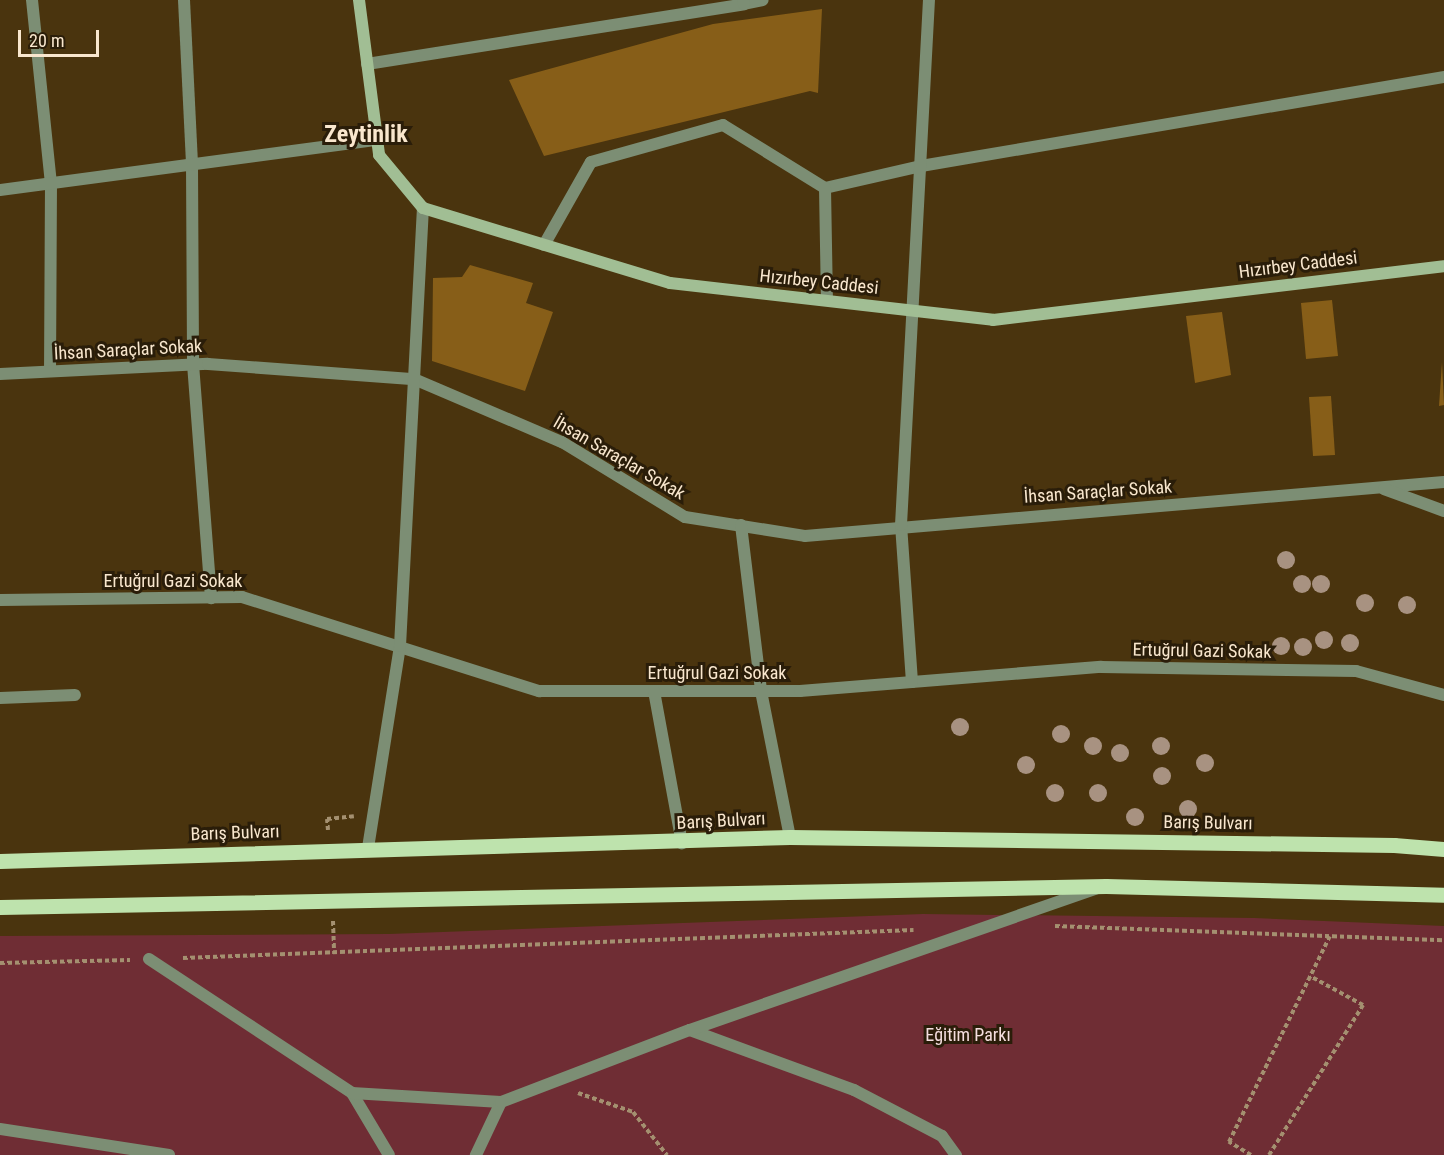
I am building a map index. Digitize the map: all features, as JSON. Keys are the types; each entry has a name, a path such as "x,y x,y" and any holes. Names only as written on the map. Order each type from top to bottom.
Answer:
{"main road":[{"path":"359,0 379,155 423,208"},
{"name":"Hızırbey Caddesi","path":"423,208 670,283 993,320 1444,266"},
{"name":"Barış Bulvarı","path":"0,861 368,848 682,843 790,837 1382,845 1444,849"},
{"path":"0,907 125,908 1106,886 1444,895"}],"street":[{"path":"32,0 51,183 50,371"},
{"path":"184,0 192,165 193,364 211,598"},
{"path":"367,64 763,0"},
{"path":"912,682 901,525 929,0"},
{"path":"544,244 591,162 723,125 825,188 921,166 1444,77"},
{"path":"0,190 377,140"},
{"path":"825,188 827,300"},
{"path":"368,848 400,646 423,208"},
{"name":"İhsan Saraçlar Sokak","path":"0,374 193,364 414,379 562,442 685,517 805,536 901,525 1444,482"},
{"path":"1380,488 1444,511"},
{"path":"741,525 761,691 790,837"},
{"name":"Ertuğrul Gazi Sokak","path":"0,600 242,597 539,691 761,691 1101,667 1344,671 1444,695"},
{"path":"654,691 682,843"},
{"path":"0,698 75,694"},
{"path":"352,1093 501,1102 690,1030 1106,886"},
{"path":"149,959 352,1093 389,1155"},
{"path":"690,1030 854,1090 942,1136 956,1155"},
{"path":"476,1155 501,1102"},
{"path":"0,1129 169,1155"}],"path":[{"path":"327,819 373,814"},
{"path":"1044,926 1444,940"},
{"path":"0,963 926,929"},
{"path":"1251,1155 1229,1142 1330,936"},
{"path":"1269,1155 1363,1005 1311,976"},
{"path":"548,1084 633,1112 667,1155"}],"green space":[{"name":"Eğitim Parkı","path":"923,914 1254,918 1444,926 1444,1155 0,1155 0,936 389,934"}],"building":[{"path":"822,9 818,93 810,91 544,156 509,80 713,24"},
{"path":"470,265 533,283 526,303 553,312 525,391 432,361 433,278 462,277"},
{"path":"1332,300 1338,356 1306,359 1301,303"},
{"path":"1222,312 1231,375 1195,383 1186,316"},
{"path":"1442,362 1444,405 1439,406"},
{"path":"1331,396 1335,455 1313,456 1309,397"}],"district":[{"name":"Zeytinlik","path":"366,135"}]}
